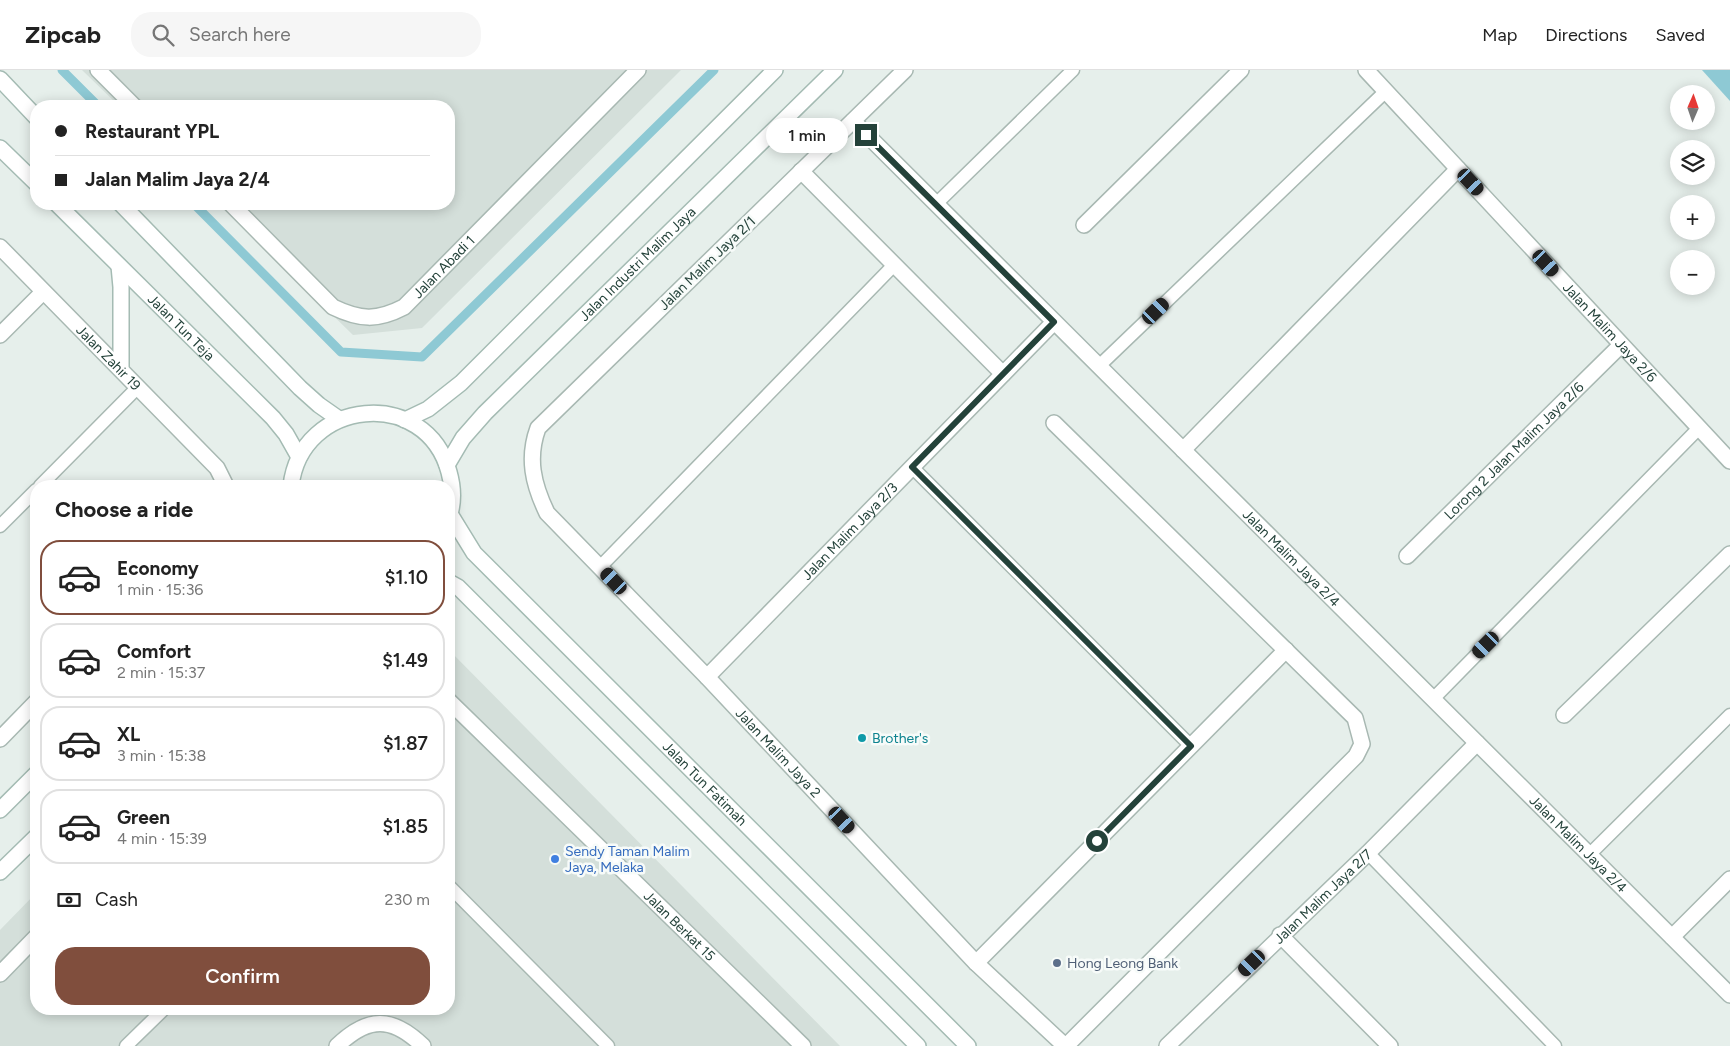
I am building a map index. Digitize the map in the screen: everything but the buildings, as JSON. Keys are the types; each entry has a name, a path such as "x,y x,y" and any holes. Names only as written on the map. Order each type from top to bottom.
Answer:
{"street":[{"path":"98,70 128,100"},
{"path":"405,420 428,409 461,383 775,70"},
{"name":"Jalan Industri Malim Jaya","path":"447,465 463,438 485,413 835,70"},
{"name":"Jalan Malim Jaya 2/1","path":"532,468 532,445 538,428 904,70"},
{"path":"1084,224 1241,70"},
{"name":"Jalan Malim Jaya 2/6","path":"1366,70 1730,461"},
{"name":"Jalan Abadi 1","path":"237,210 333,307 351,315 370,318 387,316 404,307 628,73"},
{"path":"0,79 30,111"},
{"name":"Jalan Malim Jaya 2/4","path":"852,121 1730,995"},
{"path":"0,148 30,178"},
{"path":"1183,450 1458,169"},
{"path":"801,171 1003,374"},
{"name":"Jalan Tun Teja","path":"63,210 273,418 286,434 299,457"},
{"path":"127,210 300,388 339,419"},
{"name":"Jalan Zahir 19","path":"0,247 218,468 223,480"},
{"path":"119,266 121,287 120,367"},
{"path":"0,335 43,292"},
{"name":"Jalan Malim Jaya 2/3","path":"707,677 1054,322"},
{"name":"Lorong 2 Jalan Malim Jaya 2/6","path":"1407,556 1621,345"},
{"path":"293,480 299,457 309,441 323,428 339,419 372,413 389,415 405,420 430,438 447,465 449,480"},
{"path":"1054,423 1355,718 1362,744 1356,756 1065,1046"},
{"name":"Jalan Malim Jaya 2","path":"532,468 540,498 547,513 707,677 976,963 1065,1046"},
{"name":"Jalan Tun Fatimah","path":"455,525 474,553 968,1046"},
{"path":"1564,715 1730,554"},
{"path":"455,585 918,1046"},
{"path":"976,963 1286,650"},
{"path":"0,738 30,708"},
{"name":"Jalan Berkat 15","path":"455,712 803,1046"},
{"name":"Jalan Malim Jaya 2/7","path":"1167,1046 1280,935 1368,853 1477,744"},
{"path":"0,810 30,780"},
{"path":"0,872 30,843"},
{"path":"1672,937 1730,879"},
{"path":"1280,935 1390,1046"},
{"path":"0,974 30,943"},
{"path":"337,1046 350,1033 369,1024 394,1024 412,1035 423,1046"}],"lane":[{"path":"936,204 1073,70"},
{"path":"1099,366 1386,91"},
{"path":"600,567 894,265"},
{"path":"46,480 138,387"},
{"path":"1433,699 1699,428"},
{"path":"912,467 1191,746"},
{"path":"0,526 30,496"},
{"path":"1589,855 1730,715"},
{"path":"1368,853 1555,1046"},
{"path":"455,892 608,1046"},
{"path":"126,1046 158,1015"}],"shaded area":[{"path":"82,70 681,70 422,328 353,335 225,210 455,210 455,100 113,100"},
{"path":"455,656 840,1046 0,1046 0,930 30,899 30,1015 455,1015"}],"water":[{"path":"1702,70 1730,70 1730,101"}],"waterway":[{"path":"62,70 92,100"},
{"path":"200,210 341,352 422,357 714,70"}],"place":[{"name":"Brother's","path":"862,738"},
{"name":"Sendy Taman Malim Jaya, Melaka","path":"555,859"},
{"name":"Hong Leong Bank","path":"1057,963"}],"route":[{"path":"866,135 1054,322 912,467 1191,746 1097,841"}]}
